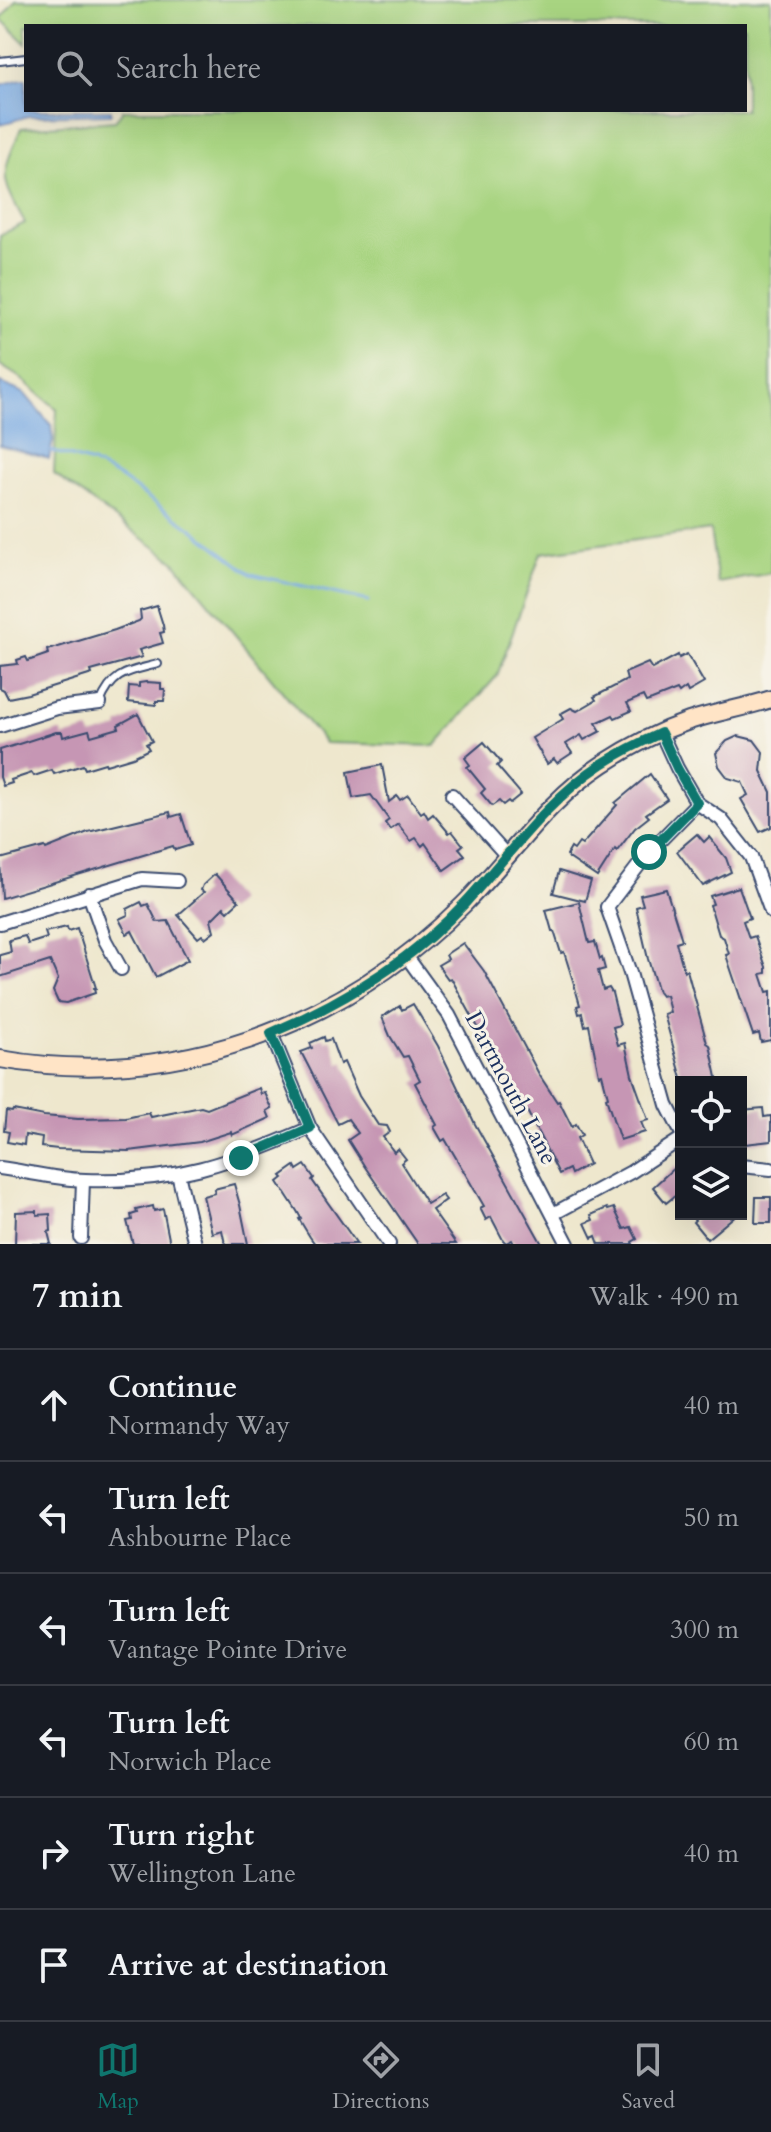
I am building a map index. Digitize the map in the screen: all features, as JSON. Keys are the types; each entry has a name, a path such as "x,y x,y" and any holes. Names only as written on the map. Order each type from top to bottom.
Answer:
{"street":[{"path":"0,1059 94,1066 182,1058 271,1033 327,1007 407,957 466,903 544,813 576,783 630,747 661,733 688,722 771,699"},
{"path":"0,726 57,708 100,703"},
{"path":"661,733 697,803 721,819 745,848 760,876 771,912"},
{"path":"452,795 506,855"},
{"path":"675,1120 667,1105 630,973 607,907 649,852 697,803"},
{"path":"0,923 142,879 177,881"},
{"path":"89,894 105,940 121,969"},
{"name":"Dartmouth Lane","path":"407,957 449,1015 568,1244"},
{"path":"271,1033 310,1128 389,1244"},
{"path":"0,1168 83,1180 178,1174 241,1158 310,1128"},
{"path":"553,1214 631,1172 675,1143"},
{"path":"747,1167 771,1169"},
{"path":"178,1174 195,1244"},
{"path":"81,1238 83,1180"}],"lane":[{"path":"0,61 24,58"},
{"path":"100,703 107,685 114,678 158,664"}],"green space":[{"path":"16,0 771,0 771,573 718,583 710,530 541,553 497,676 435,746 325,743 174,561 54,474 57,409 0,365 0,235 25,223 6,177 9,158 21,128 115,121 122,112 747,112 747,24 24,24 24,42 1,19"}],"water":[{"path":"24,79 24,112 111,114 28,116 0,125 0,85"},
{"path":"0,383 24,393 51,425 53,440 49,459 0,445"}],"building":[{"path":"157,606 163,625 164,632 160,633 163,643 139,650 142,657 91,671 92,674 28,694 8,698 0,688 0,666 18,664 17,660 26,657 28,661 48,654 47,650 139,621 140,611"},
{"path":"687,654 704,683 688,692 686,688 679,693 677,690 646,702 643,696 627,703 631,711 596,723 601,731 584,740 581,735 566,744 572,753 557,763 554,759 547,764 532,738 563,719 560,714 571,708 577,711 596,700 594,697 627,680 625,673 648,663 652,669 678,655 679,658"},
{"path":"139,683 161,683 161,689 165,689 164,701 156,701 156,705 128,702 129,686 139,687"},
{"path":"138,714 152,741 146,744 149,749 106,765 85,769 83,765 54,774 52,770 34,776 32,773 3,786 0,750 56,732 62,732 63,737 89,730 91,736 119,728 118,725"},
{"path":"738,736 754,740 763,752 761,771 771,792 771,827 760,832 741,799 748,795 742,782 728,778 719,766 716,753 727,741"},
{"path":"484,742 501,762 497,766 521,794 510,803 508,801 503,805 499,801 492,806 481,793 485,789 467,767 470,765 465,758"},
{"path":"382,765 389,802 397,796 400,800 408,795 421,813 424,811 428,818 433,814 449,833 452,831 463,845 459,848 465,855 444,870 425,843 422,846 416,838 411,841 398,824 390,830 385,823 389,820 371,795 353,798 348,772"},
{"path":"650,774 667,799 646,814 649,817 635,828 617,851 615,849 597,877 569,858 567,855 571,848 574,850 579,843 582,845 617,805 615,803"},
{"path":"170,812 171,817 181,814 191,845 175,850 173,846 2,898 0,859 46,849 88,832"},
{"path":"697,834 704,842 709,837 726,858 731,872 703,886 677,851"},
{"path":"559,871 591,881 585,901 553,893"},
{"path":"215,874 239,901 228,911 224,907 211,920 214,931 205,938 202,935 198,938 178,915 204,892 201,890 203,885"},
{"path":"739,887 750,918 743,921 749,938 755,936 766,967 766,973 761,974 767,992 771,991 771,1040 761,1042 759,1033 753,1035 726,955 729,954 724,938 719,935 710,905 713,904 710,896"},
{"path":"666,889 682,940 676,942 710,1045 717,1076 681,1076 664,1014 670,1012 666,995 661,996 658,992 636,907 643,905 640,895"},
{"path":"141,902 143,906 148,904 157,922 168,921 188,960 156,977 132,931 127,934 119,919 128,915 127,909"},
{"path":"579,902 589,943 595,942 605,969 598,971 603,990 609,988 612,993 620,1025 613,1027 618,1045 625,1043 632,1075 648,1120 641,1122 645,1132 620,1140 606,1098 602,1074 599,1075 589,1025 585,1026 582,1013 579,1014 577,1006 580,1005 564,952 561,953 546,910"},
{"path":"67,927 68,931 77,928 95,993 66,1003 58,1002 53,991 58,979 50,961 0,977 0,955 11,952 9,940 25,936 28,944 47,938 45,932"},
{"path":"463,943 484,971 540,1076 559,1101 572,1127 576,1124 582,1135 577,1138 589,1164 571,1174 569,1169 559,1174 523,1103 520,1104 451,978 448,979 438,965 448,959 448,953"},
{"path":"413,1004 542,1244 514,1244 512,1240 506,1243 503,1240 491,1217 486,1220 480,1208 484,1206 445,1139 442,1141 434,1127 437,1125 415,1083 420,1080 408,1056 403,1057 390,1036 382,1017 400,1006 402,1010"},
{"path":"324,1037 325,1041 331,1039 340,1064 344,1062 359,1096 378,1125 387,1126 390,1132 383,1137 394,1152 398,1149 406,1159 401,1163 427,1204 442,1195 446,1200 432,1210 456,1244 418,1244 365,1167 348,1140 358,1133 348,1119 338,1124 301,1052 312,1048 310,1043"},
{"path":"259,1088 272,1108 267,1111 270,1118 232,1135 231,1132 200,1142 129,1151 58,1149 41,1147 42,1138 25,1135 24,1145 7,1142 9,1132 4,1131 6,1111 78,1119 126,1118 149,1113 151,1117 201,1107 207,1109"},
{"path":"763,1108 764,1117 771,1116 771,1141 747,1144 747,1109"},
{"path":"305,1165 314,1178 312,1180 357,1244 315,1244 310,1237 278,1182 295,1166 297,1170"},
{"path":"675,1167 675,1196 666,1203 653,1187"},
{"path":"234,1184 248,1244 225,1244 222,1230 212,1233 203,1196 215,1193 214,1189"},
{"path":"756,1197 771,1197 771,1223 755,1223"},
{"path":"153,1206 154,1211 163,1209 170,1244 133,1244 127,1221 132,1220 131,1215 137,1213 136,1210"},
{"path":"614,1208 624,1229 631,1227 637,1239 633,1244 599,1244 596,1236 592,1238 585,1223 593,1220 591,1215"},
{"path":"37,1211 37,1215 50,1214 51,1231 48,1232 51,1244 15,1244 16,1212"},
{"path":"695,1220 730,1220 707,1239 693,1222"}],"waterway":[{"path":"51,451 92,463 119,477 251,574 368,601"}],"route":[{"path":"241,1158 310,1128 271,1033 327,1007 407,957 466,903 544,813 576,783 630,747 661,733 697,803 649,852"}]}
